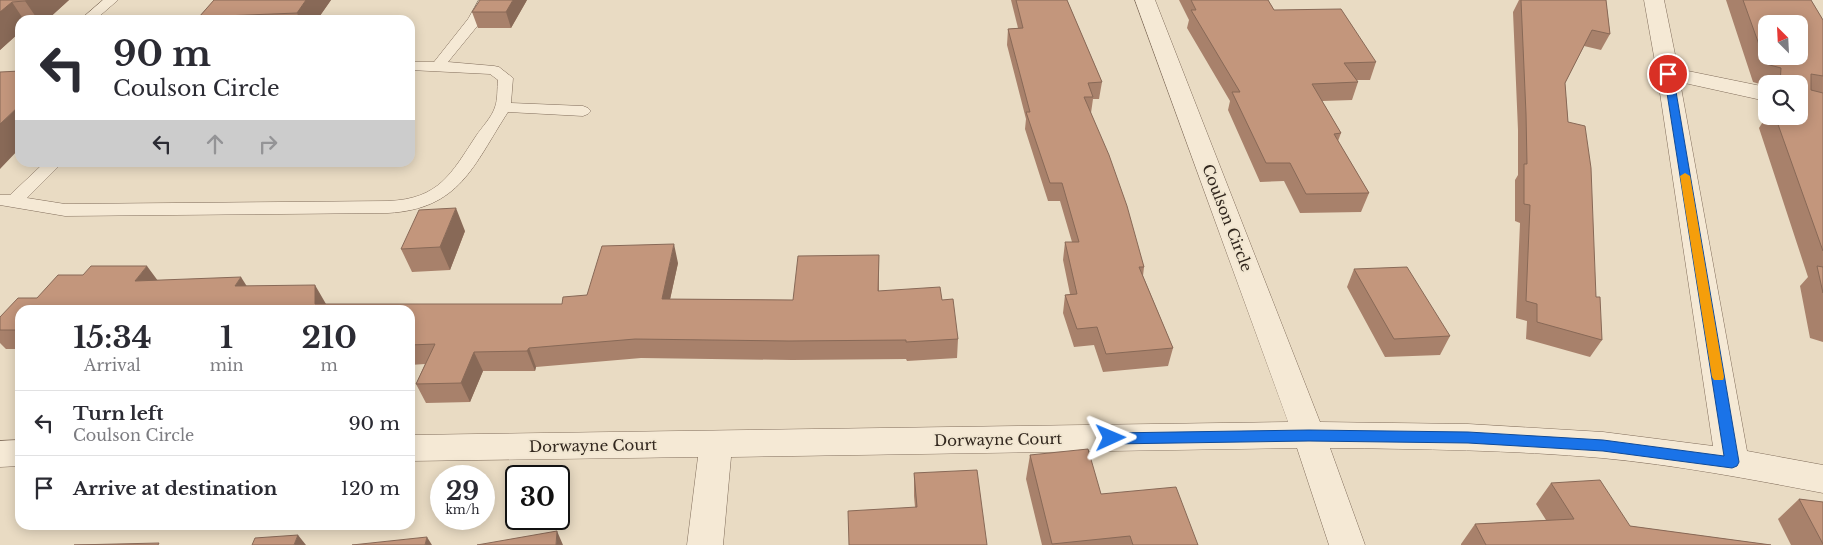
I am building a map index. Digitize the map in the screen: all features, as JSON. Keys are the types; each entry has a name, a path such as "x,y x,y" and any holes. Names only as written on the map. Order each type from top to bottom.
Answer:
{"street":[{"name":"Coulson Circle","path":"1145,0 1309,435 1347,545"},
{"path":"1654,0 1732,462"},
{"path":"1668,74 1758,92"},
{"name":"Dorwayne Court","path":"415,448 1309,435 1468,437 1603,445 1732,462 1823,479"},
{"path":"705,545 716,444"},
{"path":"0,454 15,453"}],"lane":[{"path":"93,15 111,0"},
{"path":"438,66 474,21 486,0"},
{"path":"8,200 38,207 65,210 388,208 410,206 431,198 449,186 460,174 503,107 506,78 494,70 415,66"},
{"path":"503,107 583,111"},
{"path":"8,200 49,167"}],"building":[{"path":"0,0 27,0 12,2 0,12"},
{"path":"214,0 306,0 297,13 201,15"},
{"path":"480,0 513,0 506,12 472,12"},
{"path":"1016,0 1067,0 1102,82 1088,83 1093,97 1084,97 1109,155 1127,206 1144,267 1139,267 1173,348 1106,354 1097,327 1077,329 1065,295 1077,294 1065,242 1079,242 1062,183 1050,183 1026,112 1030,112 1008,29 1023,28"},
{"path":"1191,0 1268,0 1274,10 1341,9 1376,62 1344,63 1358,82 1312,84 1341,133 1334,134 1369,193 1306,194 1290,163 1266,163 1232,92 1240,92 1191,10 1196,10"},
{"path":"1521,0 1606,0 1610,34 1592,30 1565,83 1568,122 1585,126 1591,168 1596,297 1600,297 1602,340 1537,322 1537,304 1526,301 1530,205 1524,204 1524,164 1527,164"},
{"path":"1743,0 1811,0 1823,20 1823,76 1811,74 1811,90 1823,93 1823,251 1778,125 1808,125 1808,75 1781,75 1781,68 1770,65 1808,65 1808,15 1758,15 1758,42"},
{"path":"15,71 15,110 0,124 0,72"},
{"path":"456,208 440,247 401,249 419,210"},
{"path":"674,244 662,299 793,300 798,256 879,255 878,291 940,287 942,300 953,299 958,339 906,342 906,340 635,339 529,348 527,351 474,352 461,383 416,384 435,344 415,345 415,305 15,305 15,330 0,330 0,317 18,298 37,298 58,275 83,275 91,266 147,266 135,281 241,277 235,286 315,285 315,304 562,304 563,297 587,295 602,246"},
{"path":"1817,266 1823,267 1823,293"},
{"path":"1407,267 1450,336 1394,339 1354,269"},
{"path":"1088,449 1101,494 1176,487 1198,545 1133,545 1130,536 1052,544 1030,455"},
{"path":"977,470 987,545 849,545 848,511 917,507 914,473"},
{"path":"1600,480 1630,526 1771,545 1486,545 1475,524 1574,519 1551,483"},
{"path":"1799,499 1823,502 1823,544"},
{"path":"557,531 556,545 477,545"},
{"path":"298,535 294,545 252,545 255,538"},
{"path":"427,537 425,545 352,545"},
{"path":"159,543 158,545 74,545"}],"slow traffic":[{"path":"1685,176 1718,377"}],"route":[{"path":"1111,438 1309,435 1468,437 1603,445 1732,462 1668,74"}]}
